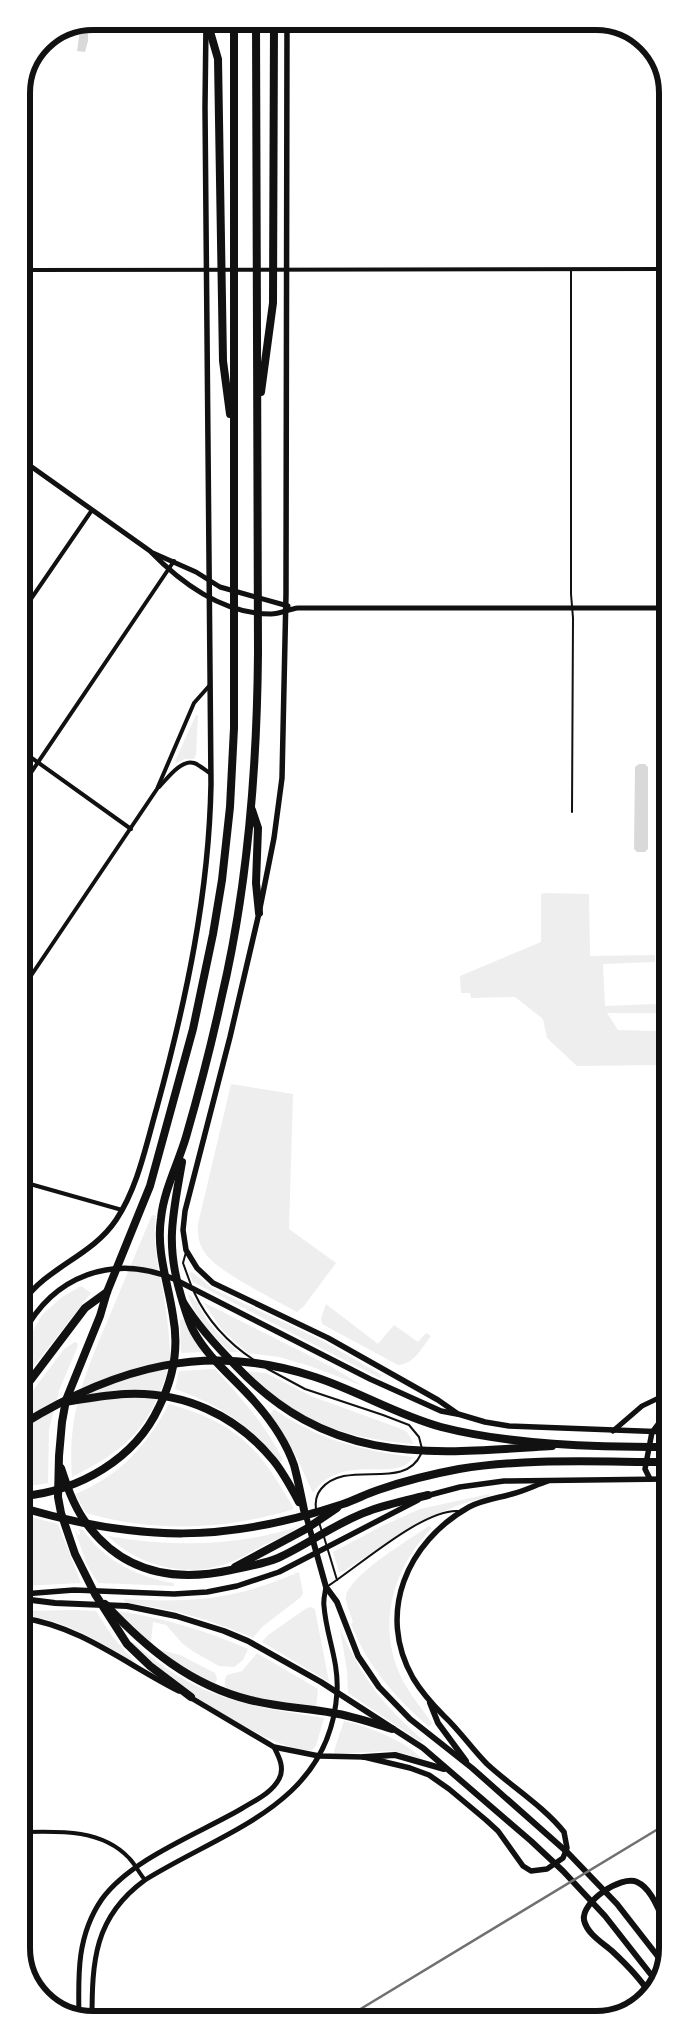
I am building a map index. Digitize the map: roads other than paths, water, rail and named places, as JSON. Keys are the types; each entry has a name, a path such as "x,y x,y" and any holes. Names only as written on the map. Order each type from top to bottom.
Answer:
{"highway":[{"path":"210,30 218,59 224,361 233,436"},
{"path":"190,1697 144,1661 127,1644 95,1594 75,1554 58,1497 61,1429 66,1400 100,1316 107,1292 139,1217 160,1155 195,1020 212,943 221,888 230,807 234,728 233,436 236,361 234,30"},
{"path":"256,30 258,686 251,808 241,895 230,962 186,1139 171,1236 174,1271 192,1326 203,1345 253,1400 275,1429 293,1465 304,1510"},
{"path":"257,422 273,302 274,30"},
{"path":"251,808 258,828 256,883 259,913"},
{"path":"30,1495 66,1488 93,1475 110,1464 138,1440 152,1422 166,1394 175,1355 175,1326 160,1255 159,1234 165,1199 186,1139"},
{"path":"30,1381 85,1308 107,1292"},
{"path":"183,1302 202,1329 261,1392 301,1419 331,1434 394,1449 443,1451 577,1445 659,1447"},
{"path":"30,1420 100,1383 135,1372 188,1363 236,1362 278,1367 315,1377 413,1418 448,1428 487,1436 577,1445"},
{"path":"58,1404 112,1395 142,1394 176,1398 213,1412 238,1427 262,1448 278,1467 304,1510"},
{"path":"30,1510 124,1530 188,1535 253,1528 343,1504 379,1490 416,1479 484,1466 524,1463 659,1462"},
{"path":"60,1464 74,1503 84,1520 107,1546 125,1558 148,1569 172,1576 201,1576 264,1563 370,1511 428,1495"},
{"path":"226,1571 306,1529 343,1504"},
{"path":"95,1594 140,1640 158,1655 188,1675 224,1692 250,1700 348,1716 392,1729"}],"main road":[{"path":"30,1294 41,1282 95,1244 122,1210 135,1182 141,1163 175,1039 192,964 209,841 211,774 205,97 207,30"},
{"path":"287,30 282,269 286,608 282,778 274,838 259,913 230,1037 185,1211 182,1230 186,1250 196,1268 213,1283 328,1338 438,1400 458,1414"},
{"path":"30,1322 45,1302 78,1278 107,1269 128,1268 148,1270 166,1276 370,1380 441,1411 501,1425 659,1432"},
{"path":"650,1479 644,1469 652,1432"},
{"path":"30,1593 74,1590 174,1594 207,1592 258,1580 301,1561 428,1495 495,1481 659,1480"},
{"path":"472,1768 438,1724 430,1703 412,1676 401,1648 398,1622 400,1595 408,1568 418,1550 438,1529 478,1503 514,1494 548,1481"},
{"path":"304,1510 326,1587 337,1602 358,1656 379,1687 410,1719 472,1768 542,1829 587,1872 626,1915 658,1957"},
{"path":"30,1600 55,1604 127,1606 176,1616 234,1635 275,1654 351,1700 423,1748 525,1835 563,1871 614,1926 652,1977"},
{"path":"30,1620 50,1624 82,1636 274,1747 319,1756 364,1757 395,1755 448,1770"},
{"path":"364,1757 410,1768 436,1780 492,1826 524,1866 536,1871 547,1869 558,1863 566,1852 567,1840 561,1828 488,1765 445,1716 430,1703"},
{"path":"645,1988 631,1970 590,1931 584,1920 585,1910 595,1898 616,1885 629,1881 642,1886 650,1894 659,1912"}],"street":[{"path":"30,270 659,268"},
{"path":"30,466 150,551 216,585 246,595 278,602 286,608"},
{"path":"30,600 92,510"},
{"path":"150,551 168,570 216,601 245,610 268,614 279,613 286,608 659,608"},
{"path":"30,775 174,562"},
{"path":"158,789 194,703 210,685"},
{"path":"30,757 131,829"},
{"path":"30,976 158,789 179,768 189,763 196,764 211,774"},
{"path":"30,1184 122,1210"},
{"path":"613,1431 628,1416 642,1406 659,1398"},
{"path":"652,1432 659,1423"},
{"path":"92,2011 94,1966 102,1932 119,1904 134,1888 145,1880 274,1806 300,1784 319,1756 332,1724 337,1690 336,1662 324,1605 326,1587"},
{"path":"79,2010 79,1960 87,1928 98,1905 121,1878 238,1811 270,1790 279,1780 282,1769 280,1758 274,1747"},
{"path":"30,1832 65,1832 88,1836 116,1848 128,1858 145,1880"}],"lane":[{"path":"570,269 572,812"},
{"path":"186,1250 183,1263 199,1302 216,1327 235,1346 290,1382 334,1400 403,1422 420,1436 421,1453 416,1463 410,1467 395,1473 340,1476 330,1480 320,1490 316,1507 337,1580"},
{"path":"326,1587 413,1527 445,1512 462,1512"}],"railway":[{"path":"357,2011 659,1828"}]}
